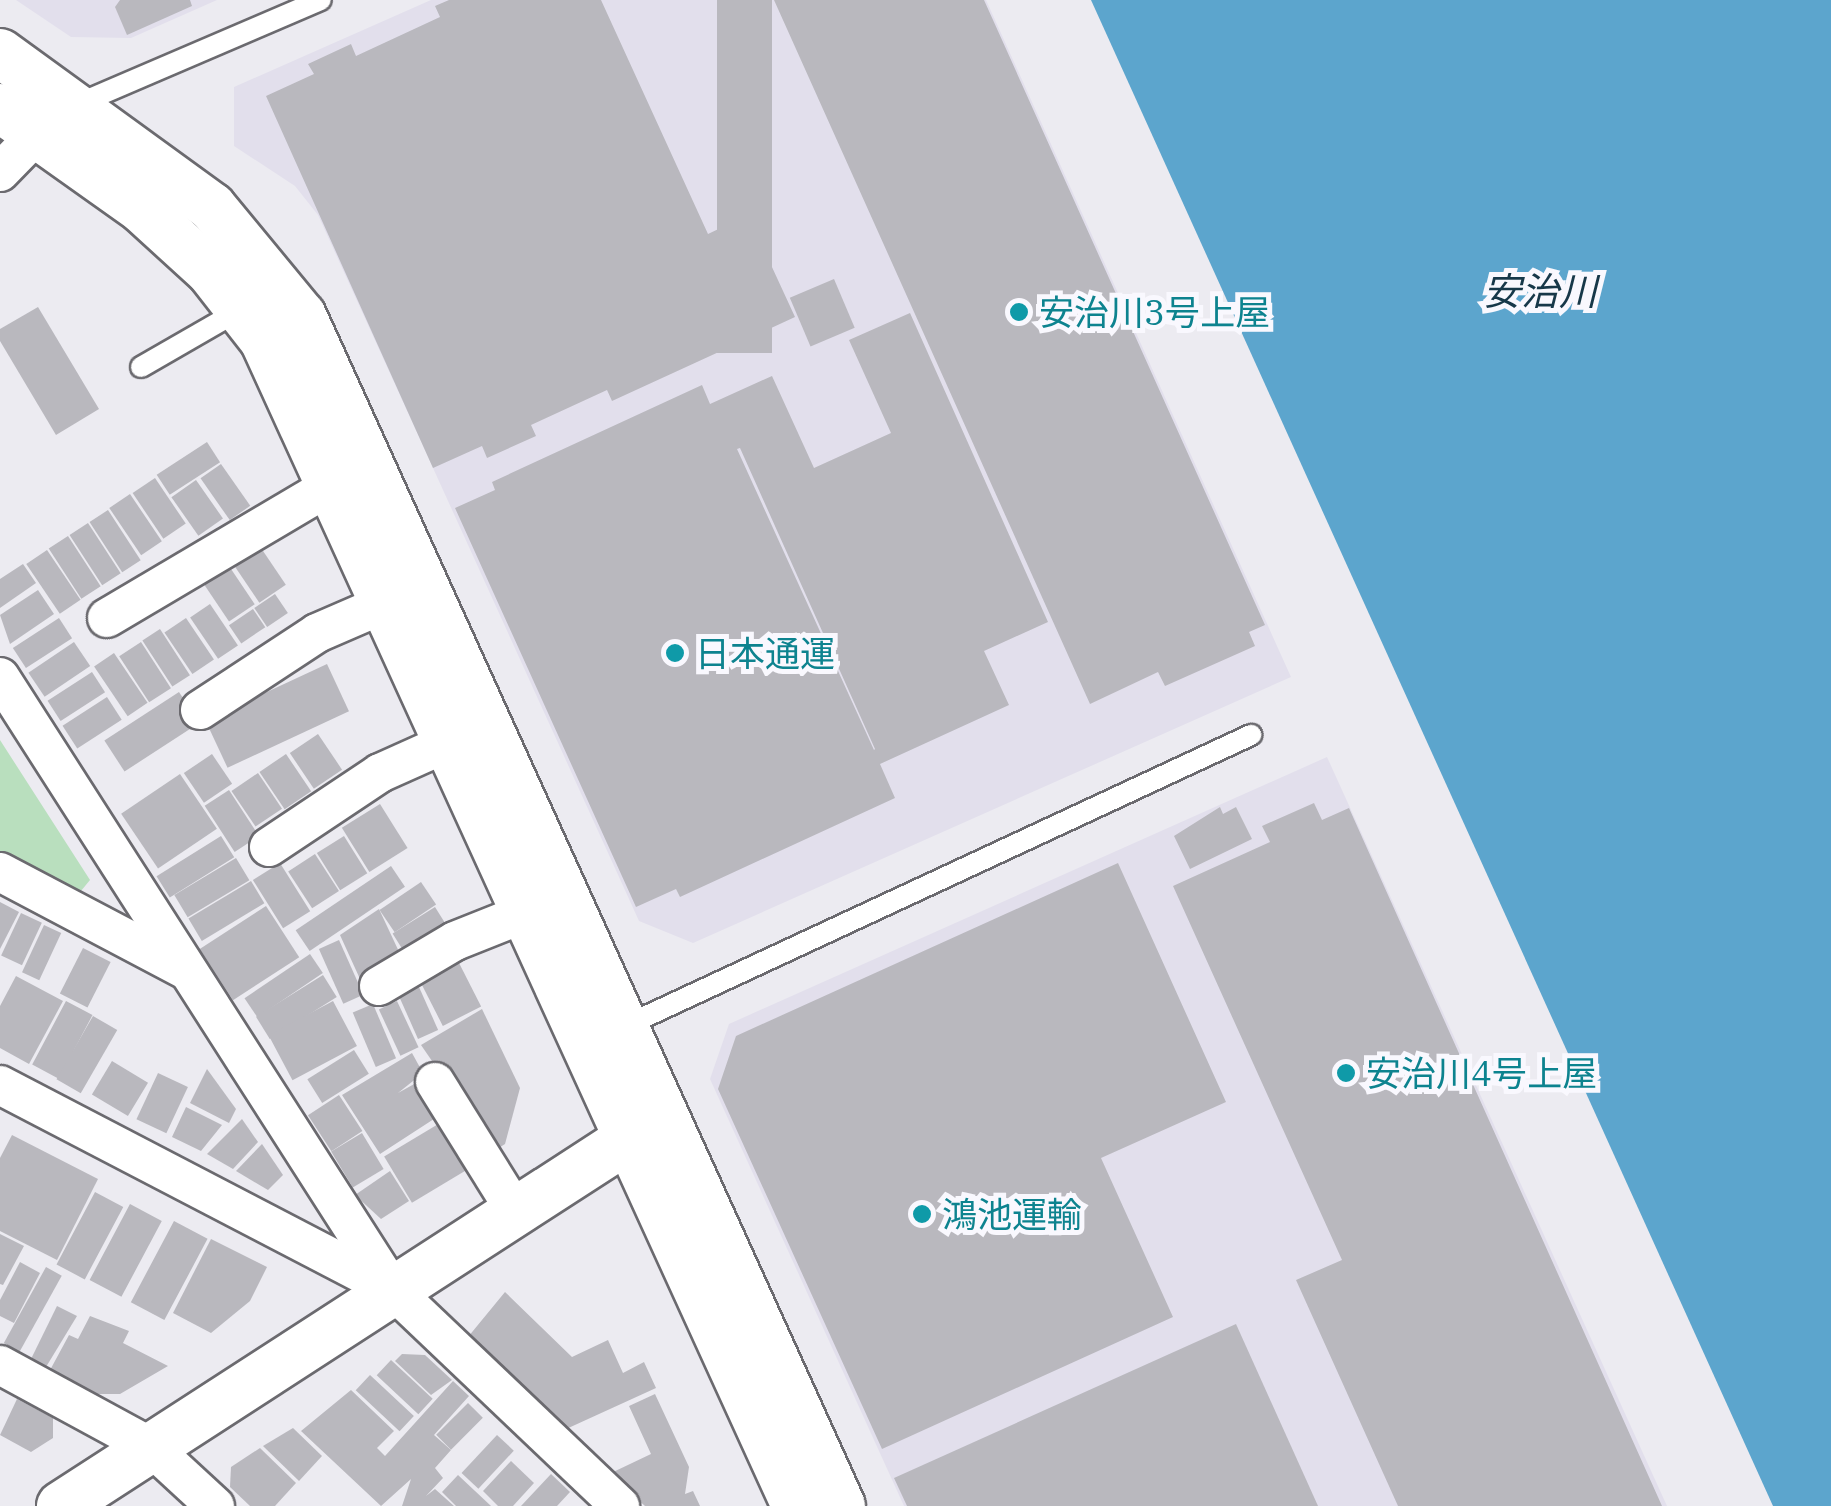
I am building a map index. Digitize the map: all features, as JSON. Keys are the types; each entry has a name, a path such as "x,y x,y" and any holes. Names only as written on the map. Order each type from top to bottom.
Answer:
{"street":[{"path":"0,53 78,104 212,207 302,316 841,1506"},
{"path":"19,120 78,104"},
{"path":"0,172 19,120"},
{"path":"19,120 142,210 242,309 282,377 796,1506"},
{"path":"107,618 330,486"},
{"path":"200,710 317,633 384,604"},
{"path":"0,677 392,1289 620,1506"},
{"path":"269,848 380,773 447,743"},
{"path":"0,872 191,972"},
{"path":"379,986 455,941 524,914"},
{"path":"623,1026 628,1139"},
{"path":"435,1082 514,1209"},
{"path":"5,1098 392,1289"},
{"path":"61,1506 514,1209 628,1139"},
{"path":"0,1364 151,1447 215,1506"}],"lane":[{"path":"78,104 321,0"},
{"path":"141,367 242,309"},
{"path":"623,1026 1251,735"}],"shaded area":[{"path":"16,0 217,0 131,38 71,37"},
{"path":"431,0 986,0 1291,677 693,943 639,921 318,215 295,186 234,146 234,87"},
{"path":"1327,757 1667,1506 904,1506 710,1079 729,1024"}],"green space":[{"path":"0,740 90,880 76,897 0,857"}],"water":[{"name":"安治川","path":"1091,0 1831,0 1831,1506 1773,1506"}],"building":[{"path":"120,0 190,0 192,6 127,35 115,7"},
{"path":"449,0 601,0 708,234 748,215 795,317 612,401 607,390 531,425 536,436 487,458 482,446 433,468 266,96 314,74 308,64 351,44 356,56 440,17 435,6"},
{"path":"717,0 772,0 772,353 717,353"},
{"name":"安治川3号上屋","path":"774,0 984,0 1265,625 1249,632 1255,646 1165,686 1158,672 1090,704"},
{"path":"834,279 855,328 811,347 790,298"},
{"path":"38,307 99,409 56,435 0,341 0,329"},
{"name":"日本通運","path":"910,313 1048,622 984,651 1009,705 880,764 895,798 680,897 676,889 636,907 455,508 495,490 492,482 702,385 710,404 772,376 814,468 891,433 849,340","holes":["740,448 874,750 737,449"]},
{"path":"207,442 220,462 170,495 157,475"},
{"path":"221,464 250,506 230,520 201,478"},
{"path":"155,478 186,524 163,539 133,493"},
{"path":"196,480 223,519 198,536 171,497"},
{"path":"130,494 162,541 141,555 109,508"},
{"path":"108,510 141,560 122,572 90,522"},
{"path":"88,523 121,573 102,585 70,535"},
{"path":"68,536 101,586 81,599 49,549"},
{"path":"259,545 286,585 259,603 232,563"},
{"path":"47,550 81,600 60,614 26,564"},
{"path":"23,564 36,583 0,608 0,579"},
{"path":"229,566 255,604 229,621 203,583"},
{"path":"38,590 54,614 10,644 0,615"},
{"path":"275,594 288,613 267,627 254,608"},
{"path":"210,604 238,645 218,659 190,617"},
{"path":"253,609 265,627 241,643 229,625"},
{"path":"59,618 72,638 26,668 13,648"},
{"path":"186,618 214,659 192,674 164,633"},
{"path":"160,629 190,675 172,687 142,640"},
{"path":"74,642 90,666 45,697 28,673"},
{"path":"141,642 171,688 149,702 119,656"},
{"path":"114,653 148,703 128,716 94,666"},
{"path":"327,664 349,711 228,768 206,721"},
{"path":"92,672 105,692 61,721 48,701"},
{"path":"179,692 199,723 125,772 104,740"},
{"path":"107,697 122,720 77,749 63,726"},
{"path":"318,734 342,770 314,789 290,753"},
{"path":"212,754 232,784 204,803 184,773"},
{"path":"286,754 311,791 285,809 259,772"},
{"path":"258,773 282,809 256,827 231,791"},
{"path":"180,774 217,829 158,868 121,814"},
{"path":"229,790 259,836 235,852 205,806"},
{"name":"安治川4号上屋","path":"1314,803 1322,820 1349,808 1662,1506 1398,1506 1296,1280 1342,1260 1173,886 1270,842 1262,826"},
{"path":"380,804 408,848 369,872 342,828"},
{"path":"1220,807 1223,814 1236,807 1252,839 1190,869 1174,836"},
{"path":"221,836 234,857 170,897 157,876"},
{"path":"344,836 367,873 340,890 317,853"},
{"path":"315,854 339,891 312,908 288,871"},
{"path":"236,858 249,880 188,917 174,895"},
{"path":"280,863 310,911 283,928 253,880"},
{"name":"鴻池運輸","path":"1118,863 1226,1102 1101,1158 1173,1317 882,1449 718,1089 736,1036"},
{"path":"391,866 405,887 310,951 296,930"},
{"path":"251,881 264,903 202,941 188,919"},
{"path":"421,882 436,904 395,932 380,910"},
{"path":"0,902 19,912 0,949"},
{"path":"266,906 299,957 233,1000 200,949"},
{"path":"435,907 448,928 406,955 393,933"},
{"path":"379,909 401,956 360,979 340,935"},
{"path":"21,913 42,923 22,965 1,956"},
{"path":"44,925 61,933 39,980 22,972"},
{"path":"339,940 363,995 343,1004 319,949"},
{"path":"83,948 111,962 87,1008 60,993"},
{"path":"310,954 323,973 257,1017 245,998"},
{"path":"458,961 481,1006 443,1026 420,981"},
{"path":"323,975 337,997 270,1039 256,1017"},
{"path":"16,976 63,1001 29,1064 0,1048 0,1006"},
{"path":"419,987 438,1030 418,1039 399,996"},
{"path":"66,1001 92,1015 59,1079 32,1065"},
{"path":"333,1001 357,1046 292,1080 269,1035"},
{"path":"397,1001 419,1047 400,1056 379,1009"},
{"path":"373,1004 396,1058 376,1067 353,1013"},
{"path":"482,1009 520,1088 505,1144 494,1151 421,1045"},
{"path":"93,1016 117,1030 81,1093 57,1079"},
{"path":"354,1050 369,1074 322,1103 307,1079"},
{"path":"412,1053 423,1073 398,1093 416,1083 437,1117 380,1154 342,1095"},
{"path":"112,1061 148,1083 128,1116 92,1094"},
{"path":"207,1069 236,1109 229,1123 190,1103"},
{"path":"158,1073 188,1087 166,1133 136,1119"},
{"path":"339,1095 362,1131 331,1151 308,1115"},
{"path":"186,1107 222,1125 201,1151 172,1137"},
{"path":"242,1119 258,1142 233,1169 207,1154"},
{"path":"445,1120 473,1166 412,1203 384,1157"},
{"path":"362,1133 384,1169 353,1188 331,1152"},
{"path":"12,1135 98,1179 57,1260 0,1231 0,1158"},
{"path":"262,1144 283,1175 268,1190 236,1171"},
{"path":"390,1171 409,1201 381,1219 355,1195"},
{"path":"95,1192 123,1207 85,1279 57,1264"},
{"path":"130,1204 162,1221 121,1297 90,1280"},
{"path":"174,1221 208,1239 164,1320 131,1302"},
{"path":"0,1234 24,1246 3,1285 0,1284"},
{"path":"211,1239 267,1267 250,1301 211,1333 173,1313"},
{"path":"20,1262 40,1273 14,1323 0,1316 0,1300"},
{"path":"46,1267 62,1276 20,1352 4,1343"},
{"path":"505,1292 572,1357 608,1340 623,1373 644,1362 656,1388 564,1430 468,1337"},
{"path":"57,1306 77,1316 46,1367 31,1359"},
{"path":"90,1316 129,1331 123,1343 168,1366 120,1394 92,1394 49,1372 69,1335 78,1339"},
{"path":"1236,1324 1318,1506 907,1506 894,1478"},
{"path":"402,1354 425,1355 452,1380 431,1395 395,1361"},
{"path":"391,1360 433,1399 418,1414 377,1375"},
{"path":"370,1375 414,1416 400,1431 356,1390"},
{"path":"453,1381 469,1396 434,1435 451,1450 435,1468 443,1478 426,1496 435,1489 454,1506 402,1506 411,1479 381,1506 301,1431 351,1390 394,1431 377,1448 385,1456"},
{"path":"655,1394 689,1467 685,1494 693,1491 700,1506 645,1506 609,1474 651,1454 629,1406"},
{"path":"17,1399 53,1418 53,1438 31,1452 0,1435"},
{"path":"468,1403 483,1418 451,1450 436,1435"},
{"path":"293,1428 322,1456 299,1481 263,1446"},
{"path":"497,1435 514,1451 478,1489 462,1473"},
{"path":"260,1448 296,1483 275,1506 250,1506 230,1487 231,1467"},
{"path":"511,1461 534,1483 513,1506 498,1506 483,1491"},
{"path":"551,1474 570,1492 557,1506 521,1506"},
{"path":"458,1475 491,1506 456,1506 442,1492"}],"place":[{"name":"安治川3号上屋","path":"1019,312"},
{"name":"日本通運","path":"675,653"},
{"name":"安治川4号上屋","path":"1346,1073"},
{"name":"鴻池運輸","path":"922,1214"}]}
